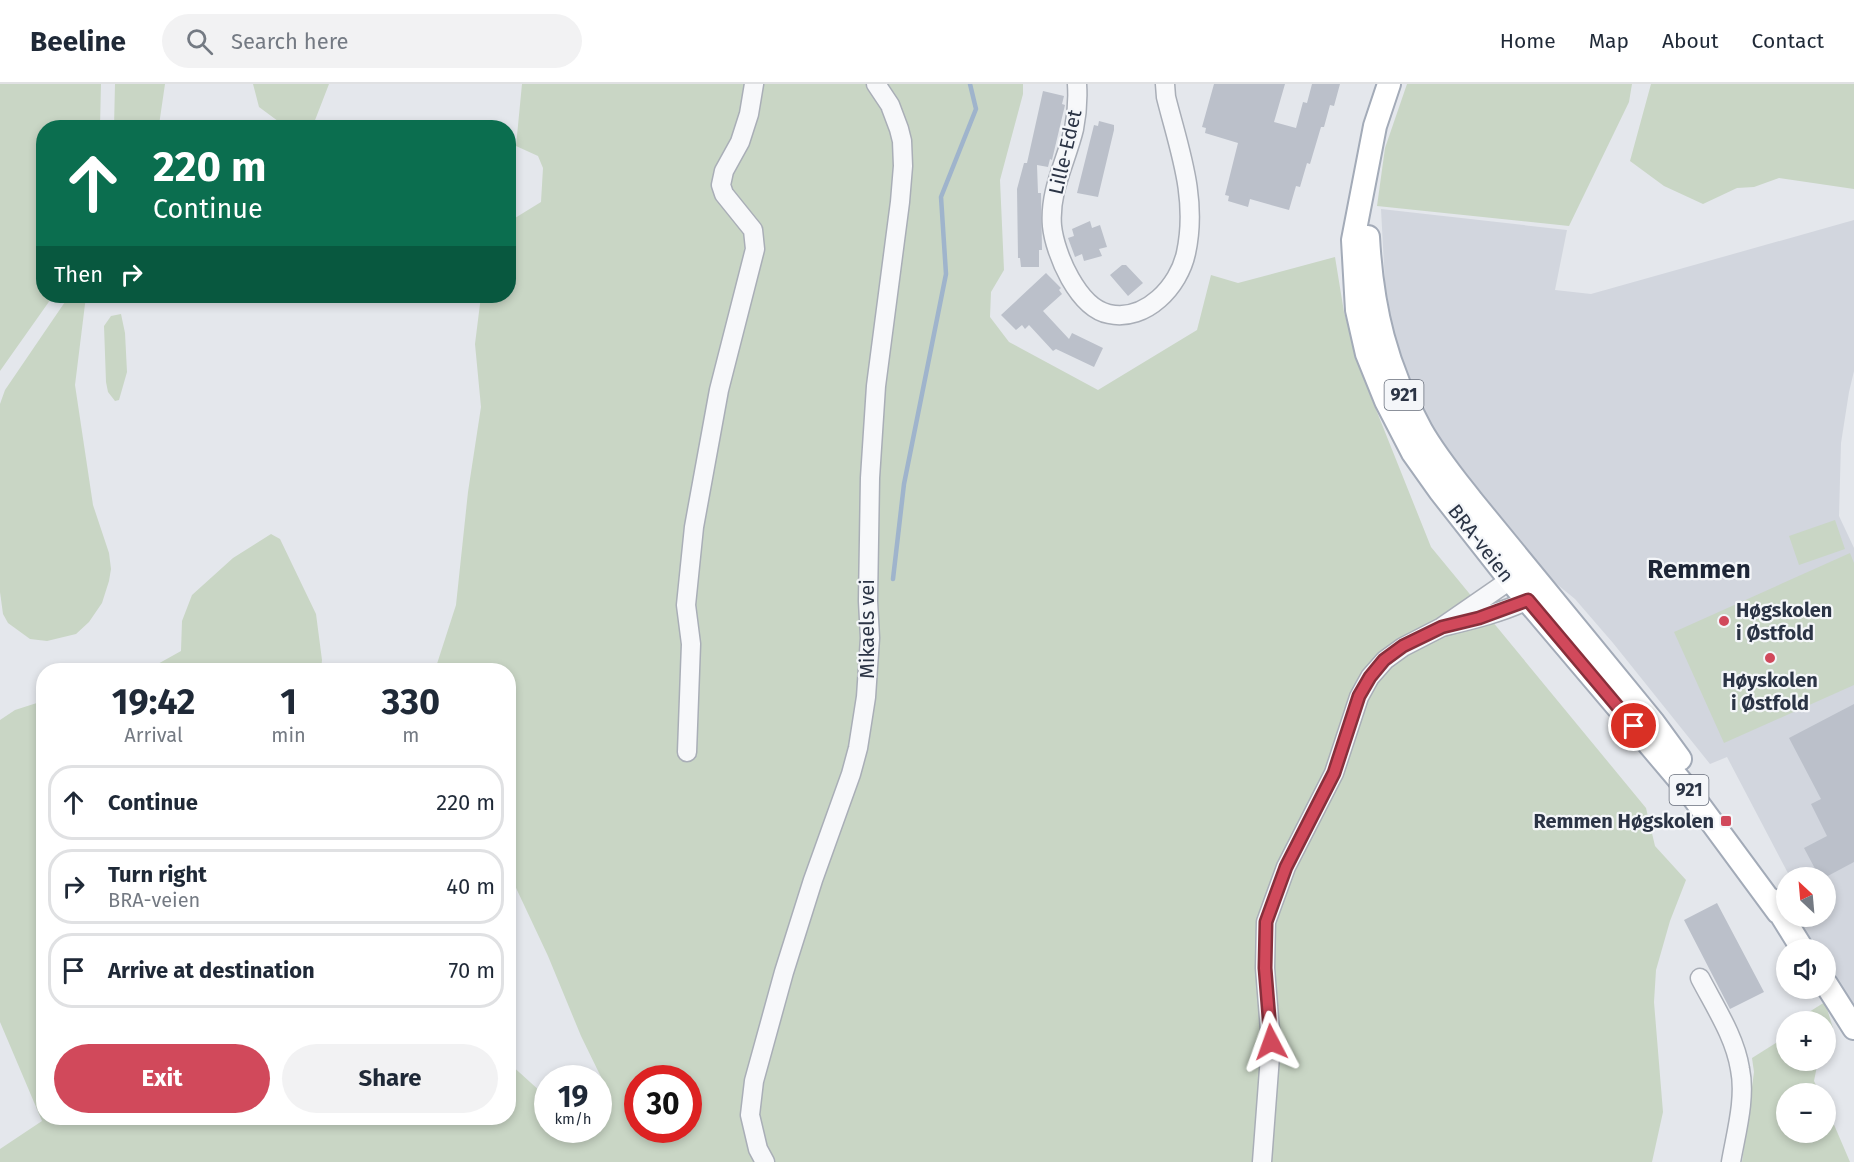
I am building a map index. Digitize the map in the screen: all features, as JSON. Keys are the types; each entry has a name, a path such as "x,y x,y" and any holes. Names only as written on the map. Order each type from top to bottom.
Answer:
{"main road":[{"name":"BRA-veien","path":"1389,84 1375,126 1356,213 1353,240 1357,310 1367,354 1386,401 1413,453 1440,491 1510,580 1688,790 1776,909"},
{"name":"BRA-veien","path":"1365,176 1369,260 1382,338 1402,392 1422,431 1444,465 1653,722 1737,843 1776,909"},
{"path":"1836,999 1854,1028"}],"street":[{"path":"687,752 691,644 686,596 694,527 719,390 754,249 753,230 724,194 721,185 724,171 740,142 749,114 754,84"},
{"name":"Mikaels vei","path":"765,1162 758,1149 750,1115 754,1081 809,890 851,774 858,748 866,697 870,638 868,601 870,478 876,386 903,166 899,129 890,105 876,84"},
{"name":"Lille-Edet","path":"1077,84 1078,105 1074,128 1054,194 1053,226 1056,245 1065,270 1081,294 1095,307 1108,314 1127,314 1155,304 1173,283 1186,255 1191,223 1189,186 1166,97 1165,84"},
{"path":"1262,1162 1271,1042 1264,946 1266,922 1286,867 1334,773 1359,696 1370,677 1384,660 1403,646 1442,627 1510,580 1535,577 1528,600 1479,618 1442,627"},
{"path":"1700,978 1732,1041 1741,1070 1740,1100 1731,1162"}],"shaded area":[{"name":"Høgskolen i Østfold","path":"1381,209 1567,230 1555,290 1591,294 1854,220 1854,371 1841,443 1839,516 1854,548 1854,1011 1836,984 1836,939 1806,939 1798,927 1836,927 1836,867 1785,867 1727,757 1710,764 1575,599 1548,577 1428,424 1394,338 1385,284"}],"green space":[{"path":"0,84 101,84 100,120 36,120 36,303 48,303 0,371"},
{"path":"115,84 165,84 160,120 114,120"},
{"path":"253,84 329,84 315,120 277,120 259,107"},
{"path":"522,84 1023,84 1023,94 1000,180 1004,270 991,292 990,317 1009,342 1098,390 1197,330 1211,275 1238,283 1335,257 1344,312 1363,377 1431,547 1646,808 1655,846 1686,880 1670,921 1656,970 1654,1002 1663,1112 1652,1162 0,1162 0,1149 36,1125 516,1125 516,1069 534,1086 534,1143 612,1143 612,1065 595,1065 516,888 516,663 437,663 456,605 468,492 481,407 475,344 480,303 516,303 516,217 541,202 543,168 538,156 516,146"},
{"path":"1407,84 1632,84 1629,102 1569,226 1377,206 1385,148"},
{"path":"1651,84 1854,84 1854,189 1779,178 1754,187 1737,188 1703,204 1664,186 1630,161"},
{"path":"64,303 85,303 75,385 93,505 109,553 111,569 102,603 89,622 76,634 47,641 30,639 8,623 3,614 0,592 0,404 5,390"},
{"path":"121,314 125,333 127,372 119,400 115,401 108,392 106,382 104,326 111,316"},
{"path":"1835,520 1845,549 1799,565 1789,536"},
{"path":"271,534 280,539 316,614 322,663 160,663 181,651 182,621 192,595 233,558"},
{"name":"Høyskolen i Østfold","path":"1850,553 1854,563 1854,685 1724,743 1674,632"},
{"path":"36,703 36,1107 0,1022 0,720 15,710"},
{"path":"1825,1002 1828,1011 1811,1011"},
{"path":"1776,1043 1776,1071 1816,1071 1815,1083 1776,1083 1776,1143 1836,1143 1836,1129 1850,1162 1742,1162 1754,1072 1752,1058"}],"building":[{"path":"1214,84 1285,84 1274,122 1296,128 1303,102 1307,103 1312,84 1340,84 1334,106 1330,105 1310,164 1307,163 1300,187 1296,186 1289,210 1250,199 1248,207 1228,201 1229,196 1225,195 1238,143 1205,133 1206,128 1202,127"},
{"path":"1043,91 1064,96 1062,104 1065,105 1052,160 1050,159 1048,167 1037,165 1038,193 1041,193 1042,250 1039,250 1039,267 1021,267 1020,258 1018,258 1017,189 1024,163 1027,163"},
{"path":"1099,121 1114,125 1114,130 1098,197 1077,193 1094,125 1098,126"},
{"path":"1090,221 1092,228 1100,225 1107,247 1099,249 1102,256 1084,261 1082,254 1075,257 1068,238 1074,236 1072,229"},
{"path":"1122,265 1126,265 1143,283 1128,296 1110,275"},
{"path":"1046,273 1061,288 1059,290 1062,294 1043,311 1069,339 1072,333 1103,348 1094,367 1056,349 1053,351 1029,325 1025,329 1022,325 1016,330 1001,315"},
{"path":"1854,704 1854,862 1836,872 1836,867 1814,867 1804,848 1827,836 1811,804 1821,799 1789,738"},
{"path":"1717,903 1764,992 1730,1009 1684,920"}],"waterway":[{"path":"893,579 904,484 946,274 941,197 976,109 970,84"}],"place":[{"name":"Høgskolen i Østfold","path":"1724,621"},
{"name":"Høyskolen i Østfold","path":"1770,658"},
{"name":"Remmen Høgskolen","path":"1726,821"}],"district":[{"name":"Remmen","path":"1699,569"}],"route":[{"path":"1271,1042 1264,946 1266,922 1286,867 1334,773 1359,696 1370,677 1384,660 1403,646 1442,627 1479,618 1528,600 1634,726"}]}
